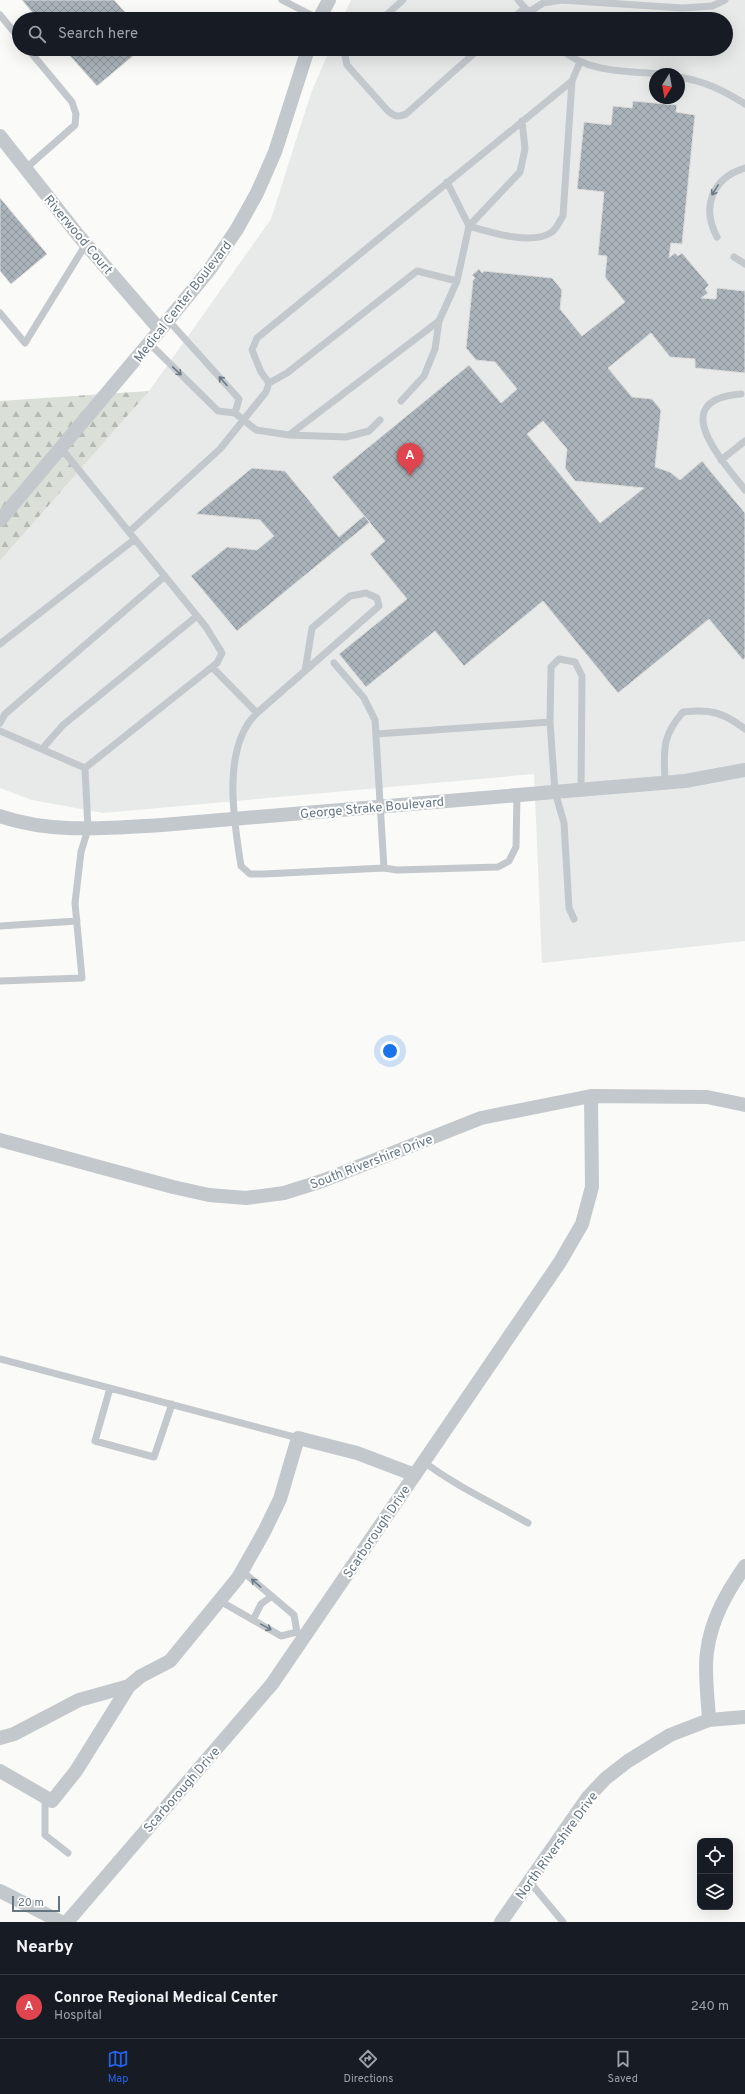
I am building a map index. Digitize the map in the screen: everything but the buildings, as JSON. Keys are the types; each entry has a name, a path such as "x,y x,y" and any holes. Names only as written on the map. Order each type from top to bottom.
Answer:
{"street":[{"path":"322,12 328,0"},
{"name":"Medical Center Boulevard","path":"0,520 210,269 237,229 257,193 275,152 306,56"},
{"name":"Riverwood Court","path":"0,136 86,244 164,325"},
{"name":"George Strake Boulevard","path":"0,816 42,826 88,829 234,819 554,792 665,782 745,770"},
{"name":"South Rivershire Drive","path":"0,1140 173,1187 209,1194 246,1198 284,1192 322,1182 481,1118 591,1096 707,1097 745,1105"},
{"name":"Scarborough Drive","path":"68,1922 272,1684 301,1634 415,1475 560,1262 582,1224 592,1187 591,1096"},
{"path":"0,1738 14,1734 79,1700 128,1686 142,1676 170,1661 220,1601 242,1571 264,1532 280,1499 298,1438 357,1454 415,1475"},
{"path":"709,1720 706,1653 714,1620 725,1594 745,1566"},
{"path":"0,1771 52,1801 76,1771 128,1686"},
{"name":"North Rivershire Drive","path":"500,1922 588,1797 606,1778 628,1761 670,1735 709,1720 745,1716"},
{"path":"0,1891 61,1922"}],"lane":[{"path":"282,0 305,12"},
{"path":"390,12 403,0"},
{"path":"518,0 527,10"},
{"path":"524,12 543,3 561,0 682,8 712,6 725,0"},
{"path":"0,15 12,30"},
{"path":"25,169 75,125 76,114 72,102 34,56"},
{"path":"345,56 347,65 388,111 393,115 400,117 406,114 471,56"},
{"path":"571,56 580,62 602,68 649,73"},
{"path":"447,182 469,226 507,236 536,236 552,232 563,216 572,81 580,62"},
{"path":"685,78 697,79 720,88 745,104"},
{"path":"269,383 261,372 252,350 256,338 572,81"},
{"path":"401,401 424,376 435,349 439,321 457,281 469,226 520,172 526,149 522,121"},
{"path":"717,237 709,215 711,196 719,184 734,171 745,168"},
{"path":"0,313 25,343 86,244"},
{"path":"734,257 745,264"},
{"path":"129,532 220,449 266,392 269,383 287,373 417,271 457,281"},
{"path":"289,435 439,321"},
{"path":"164,325 239,399 235,413"},
{"path":"149,343 218,411 235,413 256,430 289,435 346,436 369,431 380,420"},
{"path":"741,394 725,396 712,401 704,412 702,421 706,436 721,460 745,490"},
{"path":"721,460 745,441"},
{"path":"61,448 197,616 222,653 217,663 85,768"},
{"path":"0,644 135,539"},
{"path":"0,723 5,714 165,576"},
{"path":"305,671 312,628 350,596 366,593 377,598 379,606 247,722 238,743 234,761 234,819 240,866 250,874 384,868 397,870 498,867 509,861 516,847 517,795"},
{"path":"42,749 63,725 197,616"},
{"path":"574,919 569,908 564,823 554,792 550,722 551,667 559,659 576,662 582,676 582,789"},
{"path":"334,663 364,698 375,720 384,868"},
{"path":"212,667 257,713"},
{"path":"665,782 664,743 672,724 683,712 704,710 729,717 745,729"},
{"path":"376,734 550,722"},
{"path":"0,731 85,768"},
{"path":"0,981 82,978 76,903 81,852 88,829 85,768"},
{"path":"0,926 77,921"},
{"path":"0,1359 298,1438"},
{"path":"110,1388 95,1441 154,1457 172,1404"},
{"path":"424,1462 445,1477 466,1487 528,1523"},
{"path":"220,1601 281,1636 301,1634 294,1615 242,1571"},
{"path":"254,1620 261,1604 272,1596"},
{"path":"45,1797 45,1835 68,1853"},
{"path":"529,1881 563,1922"}],"shaded area":[{"path":"351,0 745,0 745,941 542,963 534,774 103,813 32,800 0,788 0,561 149,391 271,219 311,93 327,56 733,56 733,12 345,12"}],"green space":[{"path":"149,391 0,561 0,401"}],"place":[{"name":"Conroe Regional Medical Center","path":"410,476"}]}
